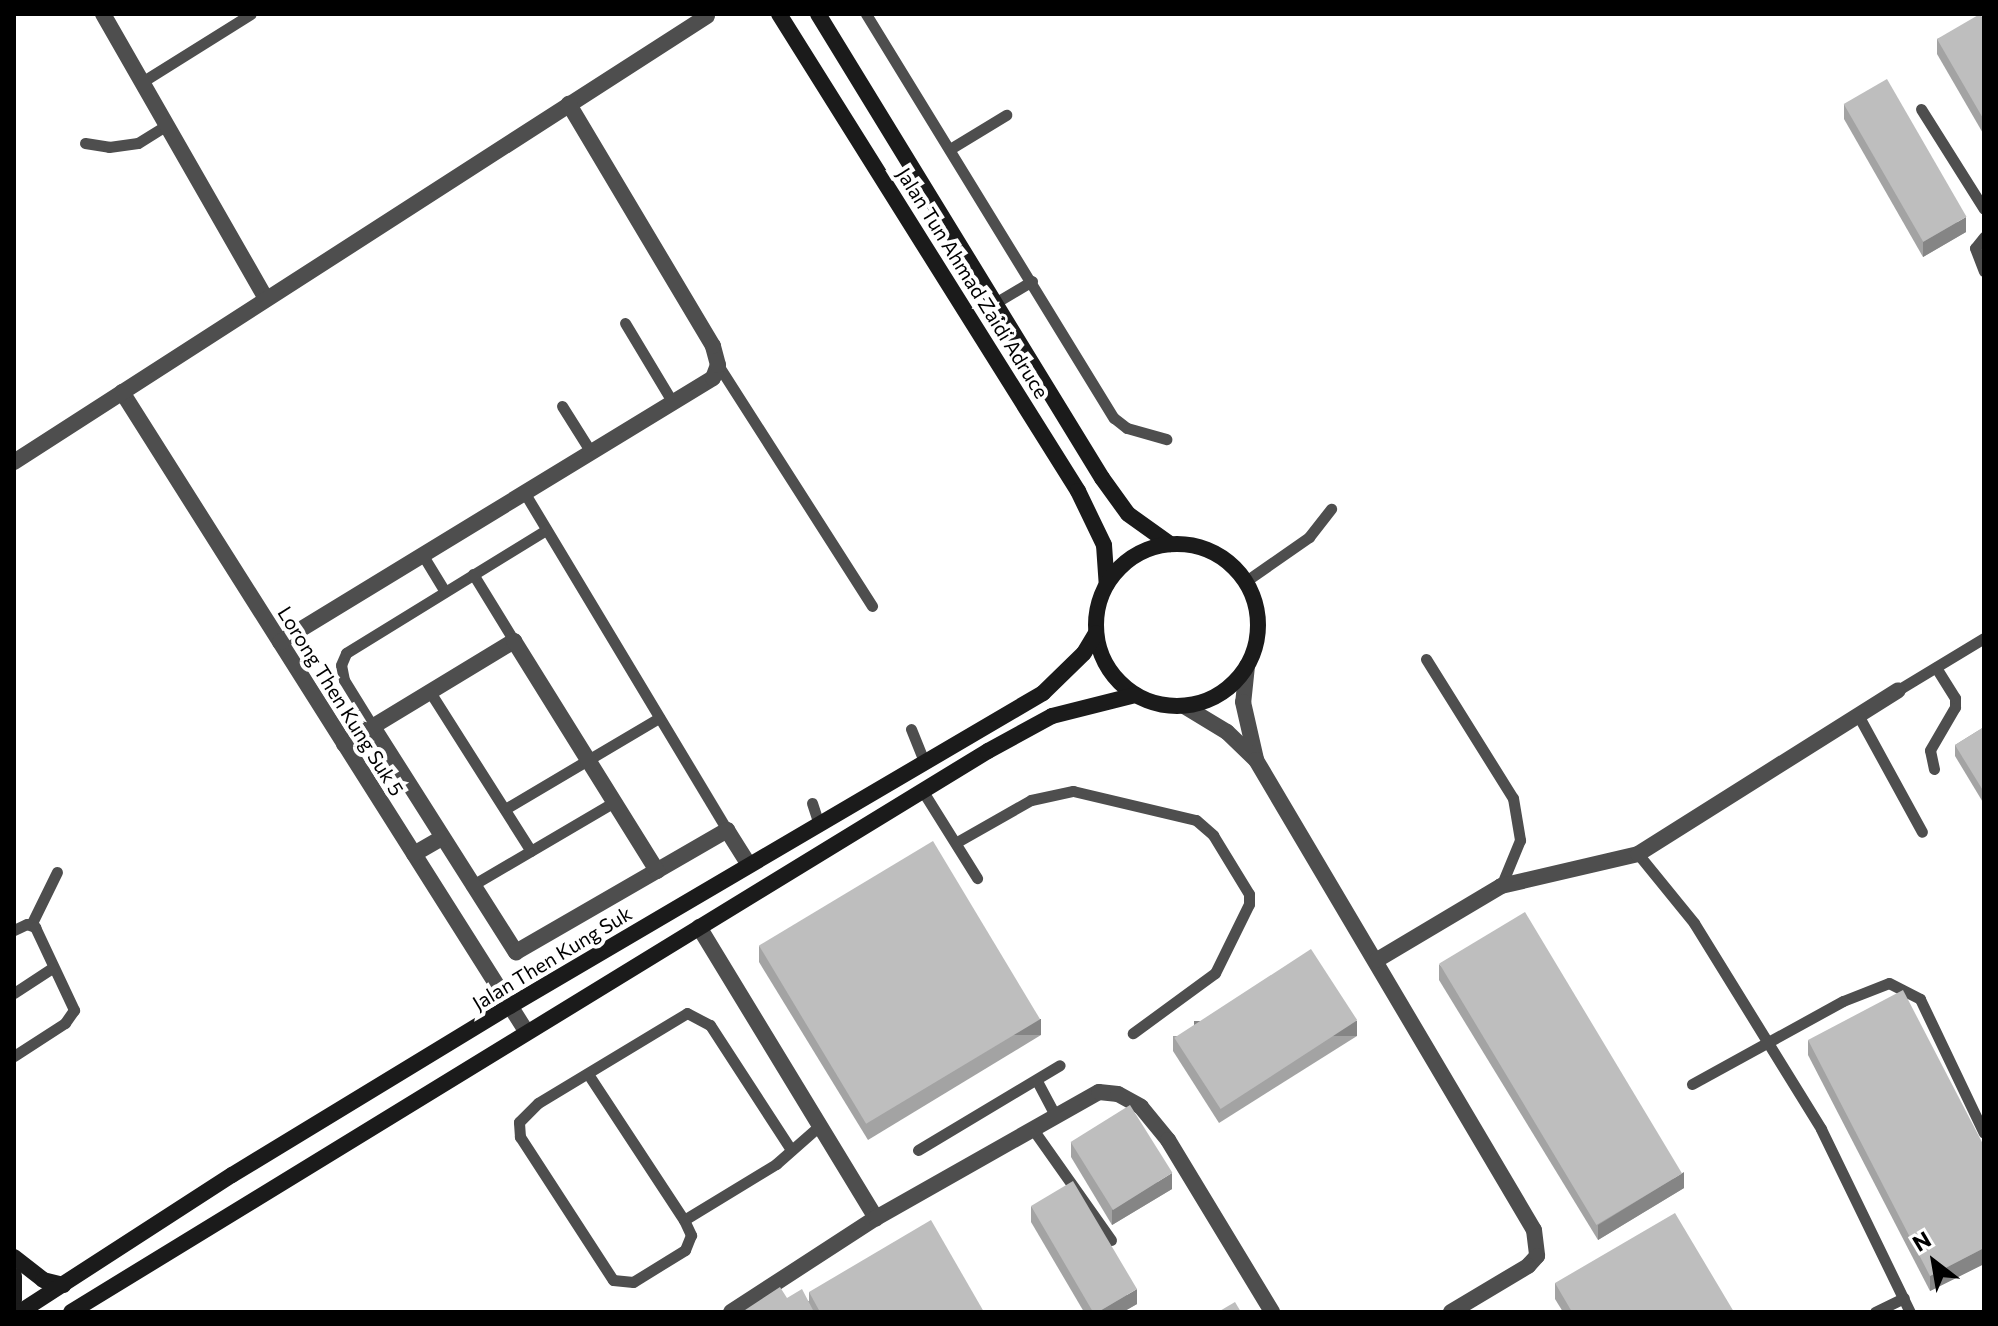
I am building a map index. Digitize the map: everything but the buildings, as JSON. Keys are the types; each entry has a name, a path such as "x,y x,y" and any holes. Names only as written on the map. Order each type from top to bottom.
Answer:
{"street":[{"path":"103,14 164,127 266,299"},
{"name":"Jalan Tun Ahmad Zaidi Adruce","path":"779,14 1078,491 1104,545 1107,584"},
{"name":"Jalan Tun Ahmad Zaidi Adruce","path":"818,14 1110,490 1136,521 1170,544"},
{"path":"14,462 707,16"},
{"path":"280,642 524,492 705,386 718,365 702,327 569,104"},
{"name":"Lorong Then Kung Suk 5","path":"122,392 526,1031"},
{"path":"1135,695 1108,669 1096,633 1097,607 1107,584 1145,550 1170,544 1213,552 1246,581 1259,624 1247,666 1243,702 1256,760"},
{"name":"Jalan Then Kung Suk","path":"20,1312 232,1175 510,1006 1043,693 1084,653 1096,633"},
{"path":"344,744 514,641 657,871"},
{"path":"1184,706 1231,686 1247,666"},
{"path":"1377,960 1501,886 1638,854 1898,690"},
{"path":"71,1312 922,790 1052,716 1135,695 1184,706 1227,732 1256,760 1534,1230 1537,1256 1528,1266 1451,1312"},
{"path":"373,727 471,886 516,952 727,830 749,865"},
{"path":"414,854 442,838"},
{"path":"699,927 817,1128 876,1218"},
{"path":"731,1312 876,1218 1099,1092 1118,1094 1141,1107 1168,1140 1272,1312"},
{"path":"14,1257 43,1280 63,1285"},
{"path":"14,1276 14,1300"}],"lane":[{"path":"142,82 251,14"},
{"path":"866,14 1114,418 1127,428 1166,439"},
{"path":"1921,109 1984,209"},
{"path":"950,149 1006,115"},
{"path":"85,143 109,147 138,143 164,127"},
{"path":"1984,237 1975,248 1984,271"},
{"path":"995,303 1032,281"},
{"path":"625,323 673,403"},
{"path":"718,365 872,606"},
{"path":"562,406 591,452"},
{"path":"524,492 727,830"},
{"path":"1246,581 1309,537 1331,509"},
{"path":"373,727 344,680 342,660 353,646 546,530"},
{"path":"422,554 444,590"},
{"path":"473,574 514,641"},
{"path":"1898,690 1984,638"},
{"path":"1426,659 1513,798 1520,840 1501,886"},
{"path":"1934,769 1930,750 1955,707 1955,698 1936,667"},
{"path":"430,692 531,851"},
{"path":"1858,715 1922,832"},
{"path":"505,809 659,718"},
{"path":"911,729 924,762"},
{"path":"922,790 977,878"},
{"path":"957,842 1031,800 1073,791 1196,820 1213,835 1249,894 1249,904 1215,973 1133,1033"},
{"path":"471,886 614,802"},
{"path":"812,803 819,824"},
{"path":"1638,854 1694,923 1821,1129 1910,1312"},
{"path":"14,930 31,925 57,872"},
{"path":"14,1056 73,1016 31,925"},
{"path":"14,993 52,968"},
{"path":"1692,1084 1889,983 1910,990 1920,999 1984,1133"},
{"path":"588,1074 691,1235 685,1250 633,1282 613,1280 601,1267 517,1129 538,1103 680,1015 697,1015 710,1025 790,1148"},
{"path":"918,1150 1060,1065"},
{"path":"1037,1081 1055,1115"},
{"path":"684,1220 776,1164 790,1148 817,1128"},
{"path":"1032,1128 1111,1240"},
{"path":"1875,1312 1904,1298"}]}
